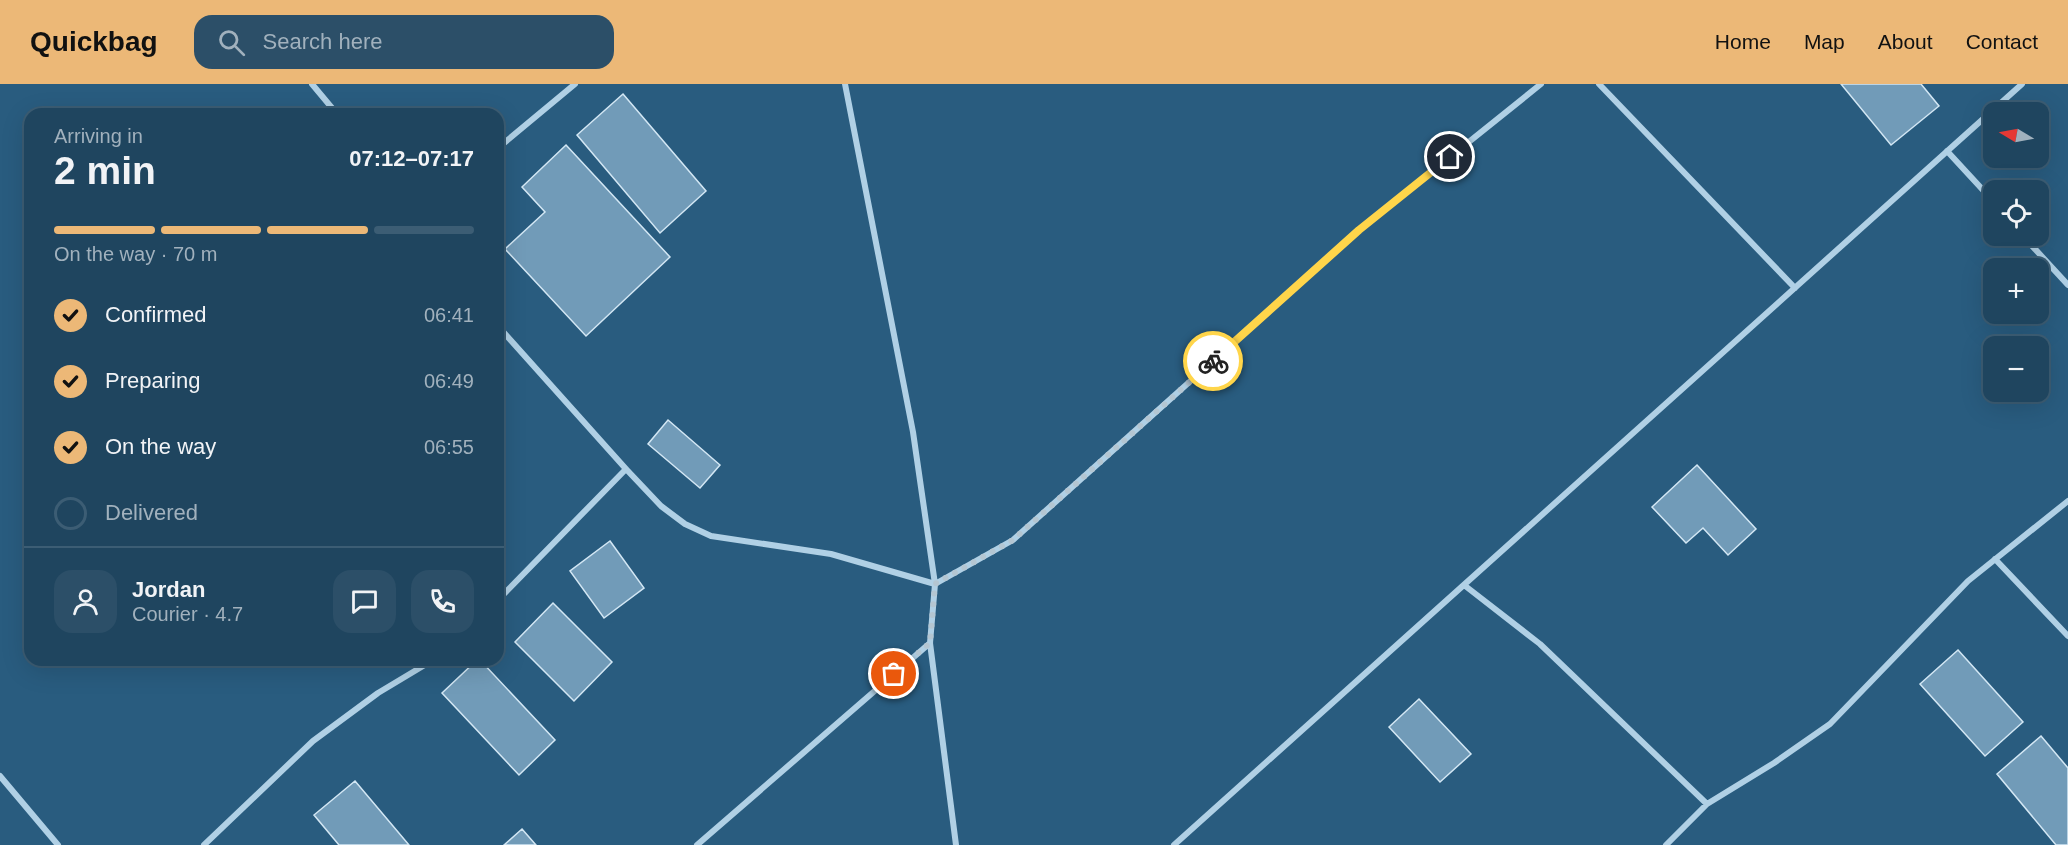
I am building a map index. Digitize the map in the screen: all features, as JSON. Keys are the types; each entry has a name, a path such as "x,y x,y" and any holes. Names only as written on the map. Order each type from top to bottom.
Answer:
{"street":[{"path":"312,84 332,108"},
{"path":"504,143 575,84"},
{"path":"845,84 913,432 935,584 930,643 956,845"},
{"path":"504,333 626,470 661,506 685,524 711,536 831,554 935,584 1013,540 1359,230 1541,84"},
{"path":"1599,84 1795,288"},
{"path":"1174,845 2022,84"},
{"path":"1947,151 1983,190"},
{"path":"2033,246 2068,285"},
{"path":"504,594 626,470"},
{"path":"1666,845 1707,804 1774,763 1830,724 1968,581 2068,501"},
{"path":"1995,559 2068,636"},
{"path":"1464,585 1540,644 1707,804"},
{"path":"697,845 930,643"},
{"path":"204,845 313,741 378,693 423,666"},
{"path":"0,776 58,845"}],"building":[{"path":"1841,84 1921,84 1939,106 1891,145"},
{"path":"623,94 706,191 660,233 577,135"},
{"path":"566,145 670,257 586,336 505,249 545,212 522,187"},
{"path":"668,420 720,465 700,488 648,444"},
{"path":"1697,465 1756,529 1728,555 1703,528 1686,543 1652,507"},
{"path":"610,541 644,588 604,618 570,571"},
{"path":"553,603 612,662 574,701 515,642"},
{"path":"1958,650 2023,722 1985,756 1920,684"},
{"path":"471,666 486,666 555,740 519,775 442,693"},
{"path":"1419,699 1471,754 1440,782 1389,727"},
{"path":"2041,736 2068,768 2068,845 2056,845 1997,774"},
{"path":"355,781 409,845 339,845 314,815"},
{"path":"522,829 536,845 504,845"}],"way so far":[{"path":"894,674 930,643 935,584 1013,540 1213,361"}],"route":[{"path":"1213,361 1359,230 1450,157"}]}
